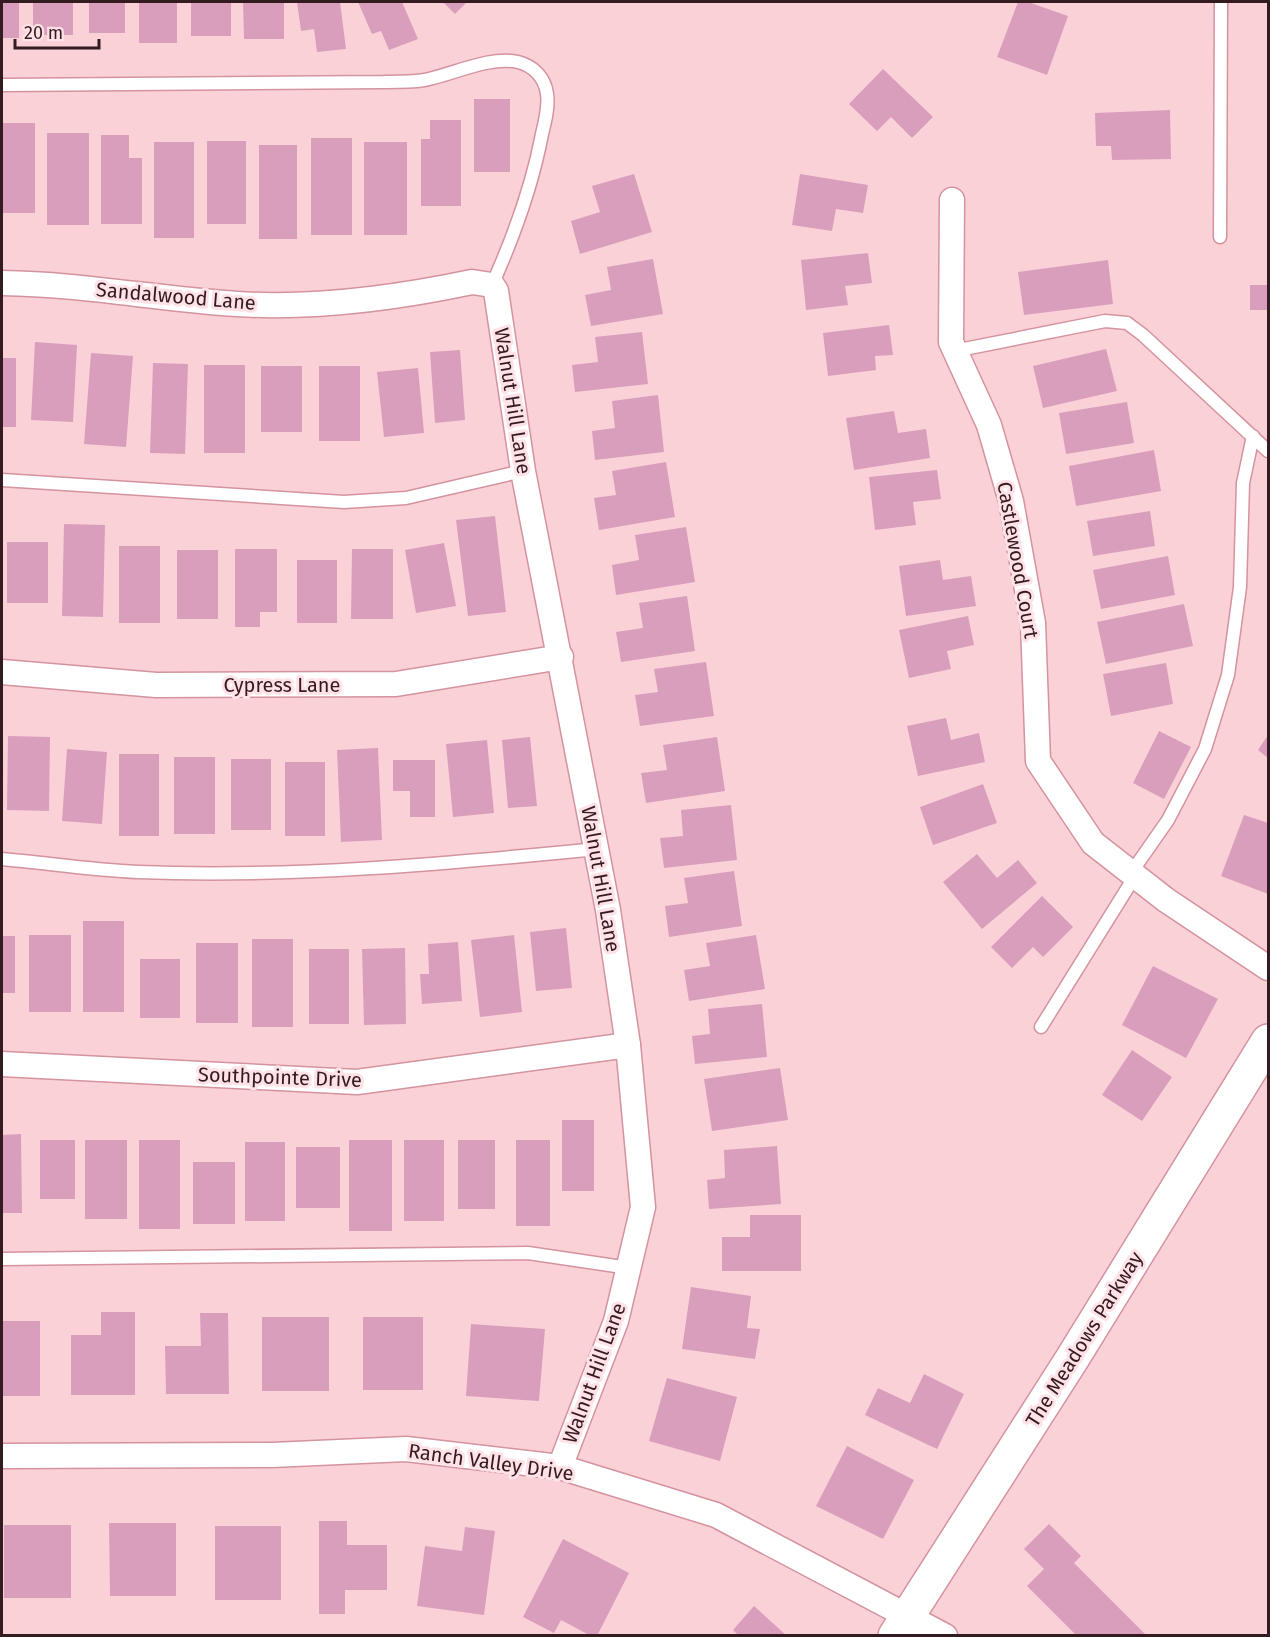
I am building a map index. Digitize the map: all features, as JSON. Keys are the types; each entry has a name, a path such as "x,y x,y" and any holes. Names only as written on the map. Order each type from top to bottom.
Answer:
{"street":[{"name":"Castlewood Court","path":"952,200 951,342 989,425 1011,501 1033,623 1038,761 1093,843 1166,900 1269,968"},
{"name":"Sandalwood Lane","path":"2,283 51,284 238,304 343,302 472,282 492,285"},
{"name":"Walnut Hill Lane","path":"492,285 496,291 524,471 597,849 628,1045 643,1207 616,1320 560,1467"},
{"name":"Cypress Lane","path":"2,672 156,685 396,684 561,657"},
{"name":"The Meadows Parkway","path":"903,1626 1269,1041"},
{"name":"Southpointe Drive","path":"2,1064 357,1082 628,1045"},
{"name":"Ranch Valley Drive","path":"2,1456 272,1455 406,1449 560,1467 716,1515 903,1626 945,1635"}],"lane":[{"path":"1220,237 1221,2"},
{"path":"2,85 384,82 426,80 495,62 517,62 531,67 542,78 548,95 538,159 516,232 492,285"},
{"path":"954,351 1105,321 1127,323 1269,451"},
{"path":"1041,1028 1168,820 1205,749 1228,675 1240,587 1243,483 1252,436"},
{"path":"2,480 345,502 406,498 524,471"},
{"path":"2,859 137,872 281,872 442,864 597,849"},
{"path":"2,1259 528,1253 629,1268"}],"building":[{"path":"2,2 19,2 19,38 2,38"},
{"path":"33,2 73,2 73,35 33,35"},
{"path":"89,2 125,2 125,33 89,33"},
{"path":"139,2 177,2 177,43 139,43"},
{"path":"191,2 231,2 231,36 191,36"},
{"path":"243,2 284,2 284,39 244,39"},
{"path":"297,2 340,2 346,49 317,52 314,29 301,31"},
{"path":"358,2 402,2 418,39 389,50 381,31 372,34"},
{"path":"443,2 467,2 455,14"},
{"path":"1018,2 1028,2 1068,16 1047,75 997,57"},
{"path":"883,69 933,117 912,138 891,117 877,131 849,104"},
{"path":"474,99 510,99 510,172 474,172"},
{"path":"1170,110 1171,159 1112,160 1111,146 1096,146 1095,113"},
{"path":"430,120 461,120 461,206 421,206 421,139 430,139"},
{"path":"2,123 35,123 35,213 2,213"},
{"path":"47,133 89,133 89,225 47,225"},
{"path":"101,135 129,135 129,158 142,158 142,224 101,224"},
{"path":"311,138 352,138 352,235 311,235"},
{"path":"207,141 246,141 246,224 207,224"},
{"path":"154,142 194,142 194,238 154,238"},
{"path":"364,142 407,142 407,235 364,235"},
{"path":"259,145 297,145 297,239 259,239"},
{"path":"634,174 652,232 580,254 571,221 600,212 592,186"},
{"path":"800,174 868,185 863,213 836,209 832,231 792,225"},
{"path":"868,253 872,283 845,286 848,305 806,310 801,260"},
{"path":"653,259 663,314 591,326 585,295 611,290 607,267"},
{"path":"1108,260 1113,304 1024,315 1018,272"},
{"path":"1250,285 1268,285 1268,310 1250,310"},
{"path":"889,325 893,355 875,356 876,370 828,376 823,333"},
{"path":"642,332 648,384 575,392 572,365 598,362 595,337"},
{"path":"35,342 77,345 73,422 31,420"},
{"path":"1106,349 1117,391 1043,408 1033,366"},
{"path":"460,350 465,420 435,423 430,352"},
{"path":"91,353 133,356 126,447 84,444"},
{"path":"2,358 16,358 16,427 2,427"},
{"path":"153,363 188,364 185,454 150,453"},
{"path":"204,365 245,365 245,453 204,453"},
{"path":"261,366 302,366 302,432 261,432"},
{"path":"319,366 360,366 360,441 319,441"},
{"path":"418,368 424,433 384,437 377,372"},
{"path":"658,395 664,452 595,460 592,431 615,428 612,401"},
{"path":"1127,402 1134,443 1066,454 1059,413"},
{"path":"894,411 898,433 926,429 930,458 854,470 846,418"},
{"path":"1154,450 1161,491 1076,506 1069,466"},
{"path":"666,462 675,517 599,530 594,498 616,495 612,471"},
{"path":"937,470 941,499 913,502 916,525 875,530 869,477"},
{"path":"1150,511 1155,546 1093,556 1087,521"},
{"path":"495,516 506,612 468,616 456,520"},
{"path":"64,524 105,525 103,617 62,616"},
{"path":"686,527 695,582 616,595 612,565 639,560 635,535"},
{"path":"7,542 48,542 48,603 7,603"},
{"path":"444,543 456,606 416,613 405,550"},
{"path":"119,546 160,546 160,623 119,623"},
{"path":"235,549 277,549 277,612 260,612 260,627 235,627"},
{"path":"352,549 393,549 393,619 351,619"},
{"path":"177,550 218,550 218,619 177,619"},
{"path":"1168,556 1175,595 1101,609 1093,570"},
{"path":"297,560 337,560 337,623 297,623"},
{"path":"940,560 943,580 971,576 976,606 906,616 899,566"},
{"path":"687,596 695,651 621,662 616,632 643,628 639,603"},
{"path":"1184,604 1193,646 1106,664 1097,622"},
{"path":"968,616 974,645 947,651 951,669 909,678 899,630"},
{"path":"706,662 714,716 640,726 635,695 658,692 654,669"},
{"path":"1166,663 1173,704 1111,716 1103,674"},
{"path":"946,718 951,740 979,733 985,762 918,776 907,726"},
{"path":"1159,731 1191,747 1164,799 1133,783"},
{"path":"1268,735 1268,758 1258,750"},
{"path":"8,736 50,737 49,811 7,810"},
{"path":"530,737 537,806 508,808 502,740"},
{"path":"717,737 725,791 646,803 641,773 667,770 663,745"},
{"path":"487,740 494,813 453,817 446,744"},
{"path":"378,748 382,840 341,842 337,750"},
{"path":"67,749 107,752 102,824 62,821"},
{"path":"119,754 159,754 159,836 119,836"},
{"path":"174,757 215,757 215,834 174,834"},
{"path":"231,759 271,759 271,830 231,830"},
{"path":"393,760 435,760 435,817 410,817 410,791 393,791"},
{"path":"285,762 325,762 325,836 285,836"},
{"path":"983,784 997,823 933,845 920,807"},
{"path":"731,805 737,860 664,868 660,838 683,836 681,810"},
{"path":"1244,815 1268,823 1268,894 1221,876"},
{"path":"977,854 997,878 1018,860 1037,883 982,929 943,882"},
{"path":"734,871 742,926 669,937 665,906 688,903 684,878"},
{"path":"1042,896 1073,927 1043,957 1033,947 1012,968 991,947"},
{"path":"83,921 124,921 124,1012 83,1012"},
{"path":"566,928 572,988 536,991 530,932"},
{"path":"29,935 71,935 71,1012 29,1012"},
{"path":"514,935 522,1012 480,1017 471,940"},
{"path":"756,935 765,989 689,1001 684,970 710,966 706,943"},
{"path":"2,936 15,936 15,993 2,993"},
{"path":"252,939 293,939 293,1027 252,1027"},
{"path":"458,942 462,1001 422,1004 420,974 429,974 428,944"},
{"path":"196,943 238,943 238,1023 196,1023"},
{"path":"405,948 406,1024 364,1025 362,949"},
{"path":"309,949 349,949 349,1024 309,1024"},
{"path":"140,959 180,959 180,1018 140,1018"},
{"path":"1153,966 1218,999 1186,1058 1122,1025"},
{"path":"762,1004 767,1057 695,1064 692,1036 710,1034 708,1009"},
{"path":"1132,1050 1172,1077 1142,1121 1102,1095"},
{"path":"780,1068 788,1120 712,1131 704,1079"},
{"path":"562,1120 594,1120 594,1191 562,1191"},
{"path":"21,1134 22,1213 2,1213 2,1135"},
{"path":"40,1140 75,1140 75,1199 40,1199"},
{"path":"85,1140 127,1140 127,1219 85,1219"},
{"path":"139,1140 180,1140 180,1229 139,1229"},
{"path":"349,1140 392,1140 392,1231 349,1231"},
{"path":"404,1140 444,1140 444,1221 404,1221"},
{"path":"458,1140 495,1140 495,1209 458,1209"},
{"path":"516,1140 550,1140 550,1226 516,1226"},
{"path":"245,1142 285,1142 285,1221 245,1221"},
{"path":"777,1146 781,1204 709,1209 707,1180 725,1178 724,1150"},
{"path":"296,1147 340,1147 340,1208 296,1208"},
{"path":"193,1162 235,1162 235,1224 193,1224"},
{"path":"750,1215 801,1215 801,1271 722,1271 722,1237 750,1237"},
{"path":"691,1287 751,1296 747,1328 760,1329 755,1359 682,1349"},
{"path":"101,1312 135,1312 135,1395 71,1395 71,1335 101,1335"},
{"path":"200,1313 228,1313 229,1394 166,1394 165,1346 201,1346"},
{"path":"262,1317 329,1317 329,1391 262,1391"},
{"path":"363,1317 423,1317 423,1390 363,1390"},
{"path":"2,1321 40,1321 40,1396 2,1396"},
{"path":"471,1324 545,1329 539,1401 466,1396"},
{"path":"924,1374 964,1394 937,1449 865,1415 878,1388 910,1403"},
{"path":"667,1378 737,1397 720,1461 649,1441"},
{"path":"847,1446 914,1480 883,1539 816,1506"},
{"path":"319,1521 347,1521 347,1545 387,1545 387,1590 345,1590 345,1614 319,1614"},
{"path":"109,1523 176,1523 176,1596 110,1596"},
{"path":"1049,1524 1081,1556 1074,1563 1145,1634 1143,1636 1077,1636 1027,1586 1044,1569 1024,1549"},
{"path":"4,1525 71,1525 71,1598 4,1598"},
{"path":"215,1526 281,1526 281,1600 215,1600"},
{"path":"465,1527 495,1531 484,1615 417,1606 425,1546 462,1551"},
{"path":"563,1539 629,1573 597,1636 591,1636 561,1620 554,1633 523,1617"},
{"path":"754,1606 787,1636 739,1636 733,1630"}]}
